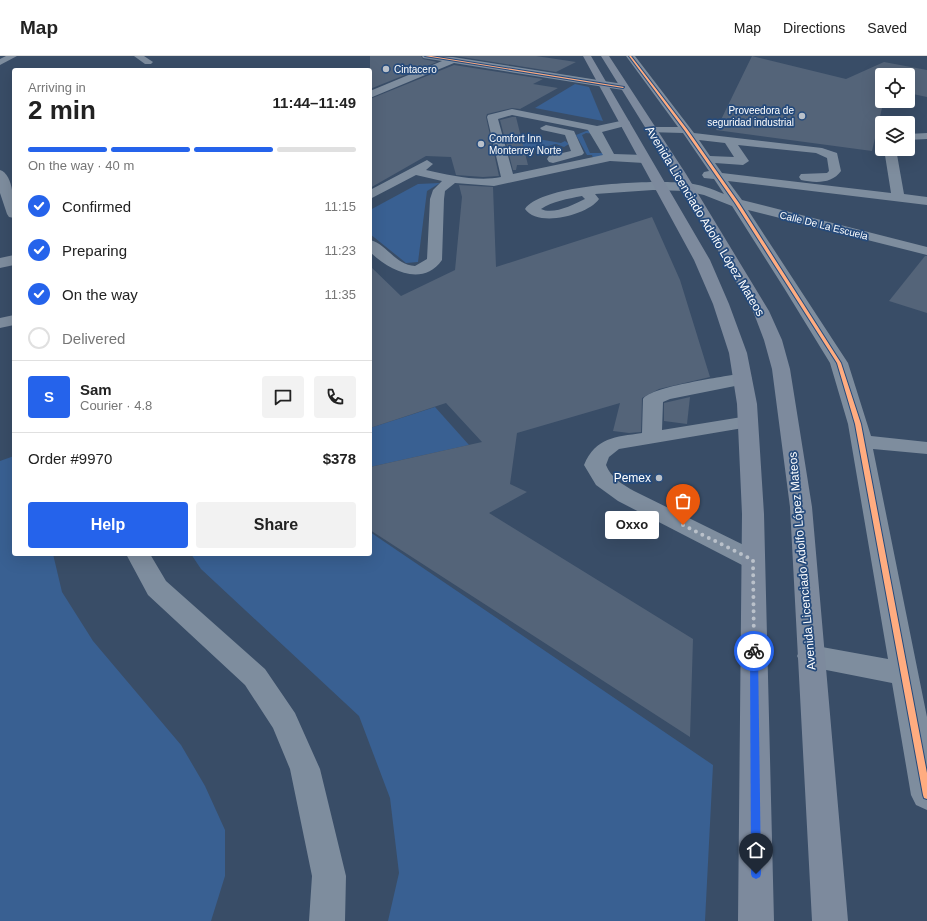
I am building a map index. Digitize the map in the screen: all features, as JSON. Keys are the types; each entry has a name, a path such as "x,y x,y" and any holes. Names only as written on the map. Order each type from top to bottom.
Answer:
{"main road":[{"name":"Avenida Licenciado Adolfo López Mateos","path":"587,56 651,130 683,180 761,311 773,340 779,362 789,418 800,507 830,921"},
{"name":"Avenida Licenciado Adolfo López Mateos","path":"605,56 625,123 702,260 716,292 738,353 743,379 748,422 753,560 756,921"}],"street":[{"path":"0,62 13,56"},
{"path":"138,56 148,62"},
{"path":"426,56 613,86"},
{"path":"630,56 688,133 711,167 729,200 792,288 839,363 862,442 927,795"},
{"path":"372,94 453,60"},
{"path":"492,117 512,112 588,126 595,130 610,157"},
{"path":"492,117 507,176"},
{"path":"415,171 452,179 488,182 578,153 570,133 492,117"},
{"path":"595,130 625,123"},
{"path":"651,130 688,133 818,150 833,156 835,171 831,176 821,178 770,174 752,170 743,161 728,139"},
{"path":"915,137 927,136"},
{"path":"891,156 898,197"},
{"path":"507,176 610,157 652,173 683,180 711,167 743,161"},
{"path":"372,194 430,162"},
{"path":"711,167 927,201"},
{"path":"584,191 609,188 652,173"},
{"path":"0,174 11,209 0,217"},
{"path":"372,246 399,268 418,269 430,264 434,260 437,199 439,190 452,179"},
{"name":"Calle De La Escuela","path":"683,180 729,200 927,251"},
{"path":"0,263 12,260"},
{"path":"0,323 12,320"},
{"path":"652,439 653,399 665,394 743,379"},
{"path":"748,422 652,439 614,444 605,448 599,454 595,465 598,475 606,484 626,496 753,560"},
{"path":"862,442 927,448"},
{"path":"139,556 157,588 184,614 255,676 285,722 305,769 329,876 327,921"},
{"path":"811,656 904,674"}],"shaded area":[{"path":"575,84 589,87 603,121 535,108"},
{"path":"591,129 593,134 586,133 582,135 590,153 603,153 604,156 593,158 592,155 587,155 576,135"},
{"path":"515,135 561,143 565,141 569,144 564,147 556,144 517,154"},
{"path":"440,183 427,191 418,262 406,263 372,236 372,209 418,184"},
{"path":"435,407 469,445 372,467 372,427"},
{"path":"12,457 12,556 53,556 62,592 93,641 181,745 205,786 225,830 225,876 211,921 0,921 0,461"},
{"path":"372,533 713,765 705,921 388,921 399,873 390,798 359,716 201,569 192,556 372,556"}],"building":[{"path":"370,56 421,56 423,59 437,62 372,88 372,68 370,68"},
{"path":"456,56 536,56 576,62 556,72"},
{"name":"Proveedora de seguridad industrial","path":"752,56 846,79 884,62 927,70 927,97 915,94 915,68 875,68 875,108 882,108 880,116 875,116 875,138 872,151 716,130"},
{"path":"454,65 543,79 533,84 558,88 520,109 512,108 487,114 486,117 499,176 483,177 456,175 451,157 426,156 372,187 372,98"},
{"path":"516,117 528,165 517,165 516,170 513,170 500,120"},
{"path":"459,185 493,187 496,267 652,217 680,280 710,377 659,389 642,398 641,432 629,433 613,431 620,403 517,433 510,484 527,492 489,513 693,639 690,737 372,531 372,467 482,442 446,403 372,427 372,268 401,296 455,270 462,197"},
{"path":"925,256 927,256 927,313 889,301"},
{"path":"690,397 687,424 664,421 664,403"}],"cycle path":[{"path":"426,56 623,87"},
{"path":"630,56 686,130 737,203 839,363 858,424 927,795"}],"way so far":[{"path":"683,525 753,560 754,651"}],"place":[{"name":"Cintacero","path":"386,69"},
{"name":"Proveedora de seguridad industrial","path":"802,116"},
{"name":"Comfort Inn Monterrey Norte","path":"481,144"},
{"name":"Pemex","path":"659,478"},
{"name":"Oxxo","path":"683,525"}],"route":[{"path":"754,651 756,874"}]}
